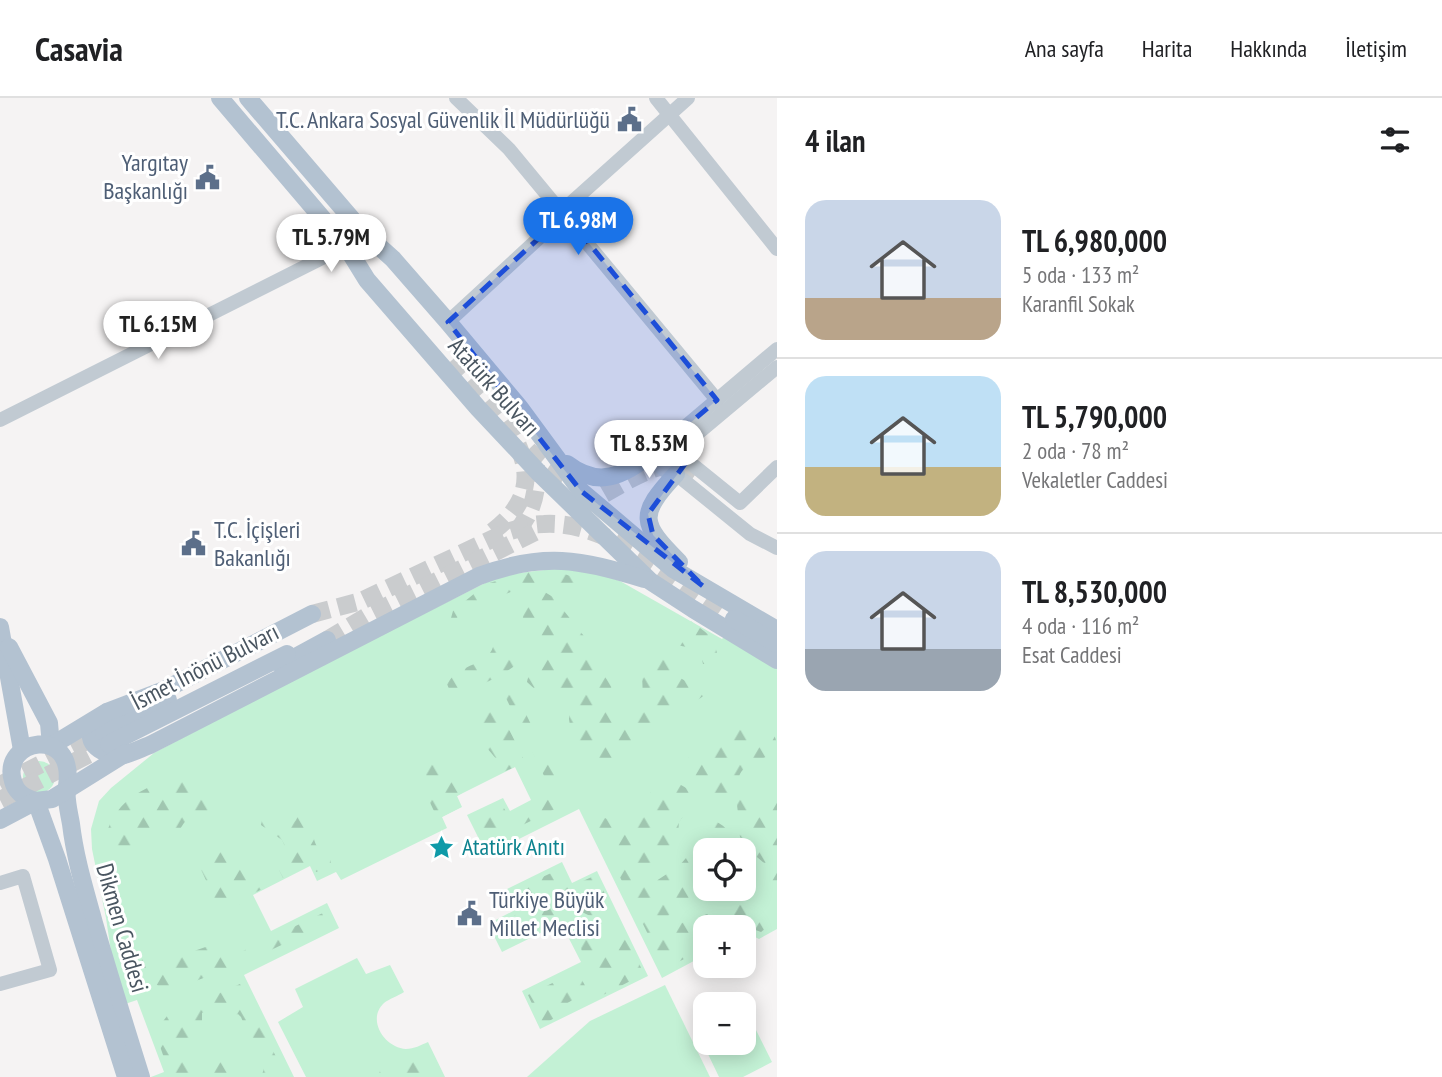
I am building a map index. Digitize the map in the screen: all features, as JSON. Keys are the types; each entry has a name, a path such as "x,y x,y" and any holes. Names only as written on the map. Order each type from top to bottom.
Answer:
{"main road":[{"name":"Atatürk Bulvarı","path":"220,98 346,246 368,280 502,435 650,581 777,660"},
{"name":"Atatürk Bulvarı","path":"248,98 363,232 393,259 448,322 520,408 581,491 658,558 777,630"},
{"path":"363,232 387,266 504,402 529,442"},
{"path":"346,246 375,274 451,361"},
{"path":"551,451 584,475 604,478 628,470 654,453"},
{"path":"682,467 650,506 649,523 658,540 704,587"},
{"path":"107,712 95,723 91,734 95,746 104,753 112,744 150,745 479,576 501,568 558,559 607,567 650,581"},
{"path":"714,622 715,609 727,600"},
{"path":"734,619 777,644"},
{"path":"66,790 69,771 67,763 63,755 51,746 39,744 22,750 6,769 17,790 27,799 52,799 66,790 112,744 152,734 320,628"},
{"path":"51,746 107,712 320,628"},
{"name":"İsmet İnönü Bulvarı","path":"112,744 320,628"},
{"path":"2,633 49,723 51,746"},
{"path":"2,633 16,729 22,750"},
{"name":"Dikmen Caddesi","path":"66,790 72,840 81,877 141,1077"},
{"path":"0,820 36,801"},
{"name":"Dikmen Caddesi","path":"36,801 126,1077"}],"street":[{"path":"456,98 509,149 718,400"},
{"path":"656,98 777,249"},
{"path":"448,322 688,98"},
{"path":"0,420 346,246"},
{"path":"777,349 654,453 662,468 682,467 740,503 777,467"},
{"path":"690,440 777,367"},
{"path":"672,438 685,437 694,446 682,467"},
{"path":"682,467 750,534 777,548"},
{"path":"695,475 755,528 777,540"},
{"path":"0,883 23,876 50,970 0,984"}],"highlighted area":[{"path":"565,214 717,400 683,429 693,453 648,514 653,535 704,587 581,491 448,322"}],"green space":[{"path":"581,568 620,581 722,639 724,637 777,660 777,929 759,939 756,938 756,915 693,915 693,961 662,978 579,809 487,855 467,815 503,798 510,811 531,800 515,767 457,796 462,807 442,817 447,828 341,880 336,872 317,881 310,866 253,895 271,931 327,903 339,928 244,975 294,1077 151,1077 164,1072 137,1000 119,1006 106,918 92,849 91,829 99,801 154,753 281,685 504,575"},
{"path":"551,570 577,578 581,587 575,600 565,603 549,588 533,586 497,598 453,620 451,618 453,611 486,584 527,572"},
{"path":"543,591 553,597 587,640 582,645 612,686 607,699 614,706 627,710 640,704 643,673 658,654 666,654 674,671 686,681 705,672 714,683 710,691 618,759 604,766 596,763 579,748 570,727 567,702 558,688 540,674 538,678 543,684 543,691 539,693 527,682 541,630 537,625 523,620 523,615 528,602"},
{"path":"691,621 713,638 717,653 712,664 703,664 700,652 695,648 677,645 674,641"},
{"path":"503,636 517,642 522,657 503,674 457,697 452,696 447,684 452,677 487,656 494,642"},
{"path":"504,694 516,694 559,781 549,786"},
{"path":"494,698 525,762 519,769 517,766 499,774 498,761 481,741 483,727 473,718 478,706"},
{"path":"760,726 769,730 776,743 777,753 744,768 739,779 744,794 756,802 769,795 777,786 777,894 774,896 766,894 770,868 756,856 756,838 741,838 734,822 738,813 737,805 703,789 684,761 711,742 737,729"},
{"path":"39,761 50,766 55,777 50,788 39,793 28,788 23,777 28,766"},
{"path":"427,764 434,764 462,793 454,798 459,808 440,818 422,786"},
{"path":"190,773 213,801 231,803 232,807 220,813 193,816 174,836 159,833 142,840 132,839 130,843 140,852 137,857 128,862 113,859 105,847 105,842 108,829 121,807 153,785"},
{"path":"681,785 688,789 692,804 679,822 678,834 687,839 686,846 654,862 647,872 647,880 653,883 679,866 693,850 693,901 698,901 677,908 666,919 669,924 676,925 693,919 693,954 665,969 593,822 605,818 620,820 626,817 638,808 652,790"},
{"path":"554,796 559,807 484,844 473,821 503,806 509,818"},
{"path":"307,807 317,847 331,860 331,866 316,872 311,864 283,878 279,870 286,849 282,840 261,825 262,820 277,819 290,825 296,820 299,810"},
{"path":"715,821 729,832 731,838 708,838 708,826"},
{"path":"229,845 238,849 247,864 265,879 264,888 243,899 243,903 221,912 196,859 202,853 221,850"},
{"path":"562,862 572,883 597,871 648,976 540,1029 522,991 581,962 561,923 502,952 488,924 517,909 507,889"},
{"path":"562,868 572,886 596,875 611,907 594,916 576,907 573,898 565,897 556,907 555,923 534,933 517,924 512,917 520,912 517,905 521,903 520,893 536,880"},
{"path":"107,879 146,968 136,990 115,927 105,883"},
{"path":"751,901 766,928 761,932 756,930 756,915 704,915 720,903"},
{"path":"325,912 329,922 246,962 241,952"},
{"path":"623,930 644,974 601,996 604,980 602,972 583,958 580,942 588,939 604,944"},
{"path":"220,942 232,967 167,992 154,981 152,971 168,960"},
{"path":"357,958 366,974 390,965 404,992 384,1003 379,1010 377,1017 380,1032 391,1044 406,1049 428,1042 445,1077 306,1077 278,1022 303,1007 295,989"},
{"path":"577,971 588,991 564,1005 558,1016 542,1025 528,995"},
{"path":"240,984 286,1077 261,1077 264,1069 262,1053 241,1017 238,1014 225,1020 217,1017 213,1008 202,1013 202,1024 196,1033 208,1039 191,1049 185,1059 187,1063 197,1064 206,1076 210,1075 218,1054 216,1045 220,1039 226,1042 231,1050 230,1077 166,1077 170,1075 155,1032 167,1016"},
{"path":"665,985 693,1042 693,1055 699,1055 710,1077 527,1077 590,1021"},
{"path":"756,1030 772,1062 743,1077 719,1077 708,1055 756,1055"},
{"path":"420,1056 429,1062 422,1077 378,1077 387,1062 404,1063"}],"tunnel":[{"path":"451,361 507,426 518,445 524,465 525,485 518,504 505,521 488,535"},
{"path":"528,450 552,470 581,482"},
{"path":"517,531 533,501 536,466"},
{"path":"581,507 655,468 677,467 695,475"},
{"path":"312,614 361,601 507,532 544,524 594,532 619,543 644,557 734,619"},
{"path":"327,640 371,614 535,532"},
{"path":"0,785 104,732"},
{"path":"0,800 109,744"}],"place":[{"name":"T.C. Ankara Sosyal Güvenlik İl Müdürlüğü","path":"630,120"},
{"name":"Yargıtay Başkanlığı","path":"208,177"},
{"name":"T.C. İçişleri Bakanlığı","path":"194,544"},
{"name":"Atatürk Anıtı","path":"442,847"},
{"name":"Türkiye Büyük Millet Meclisi","path":"469,914"}]}
